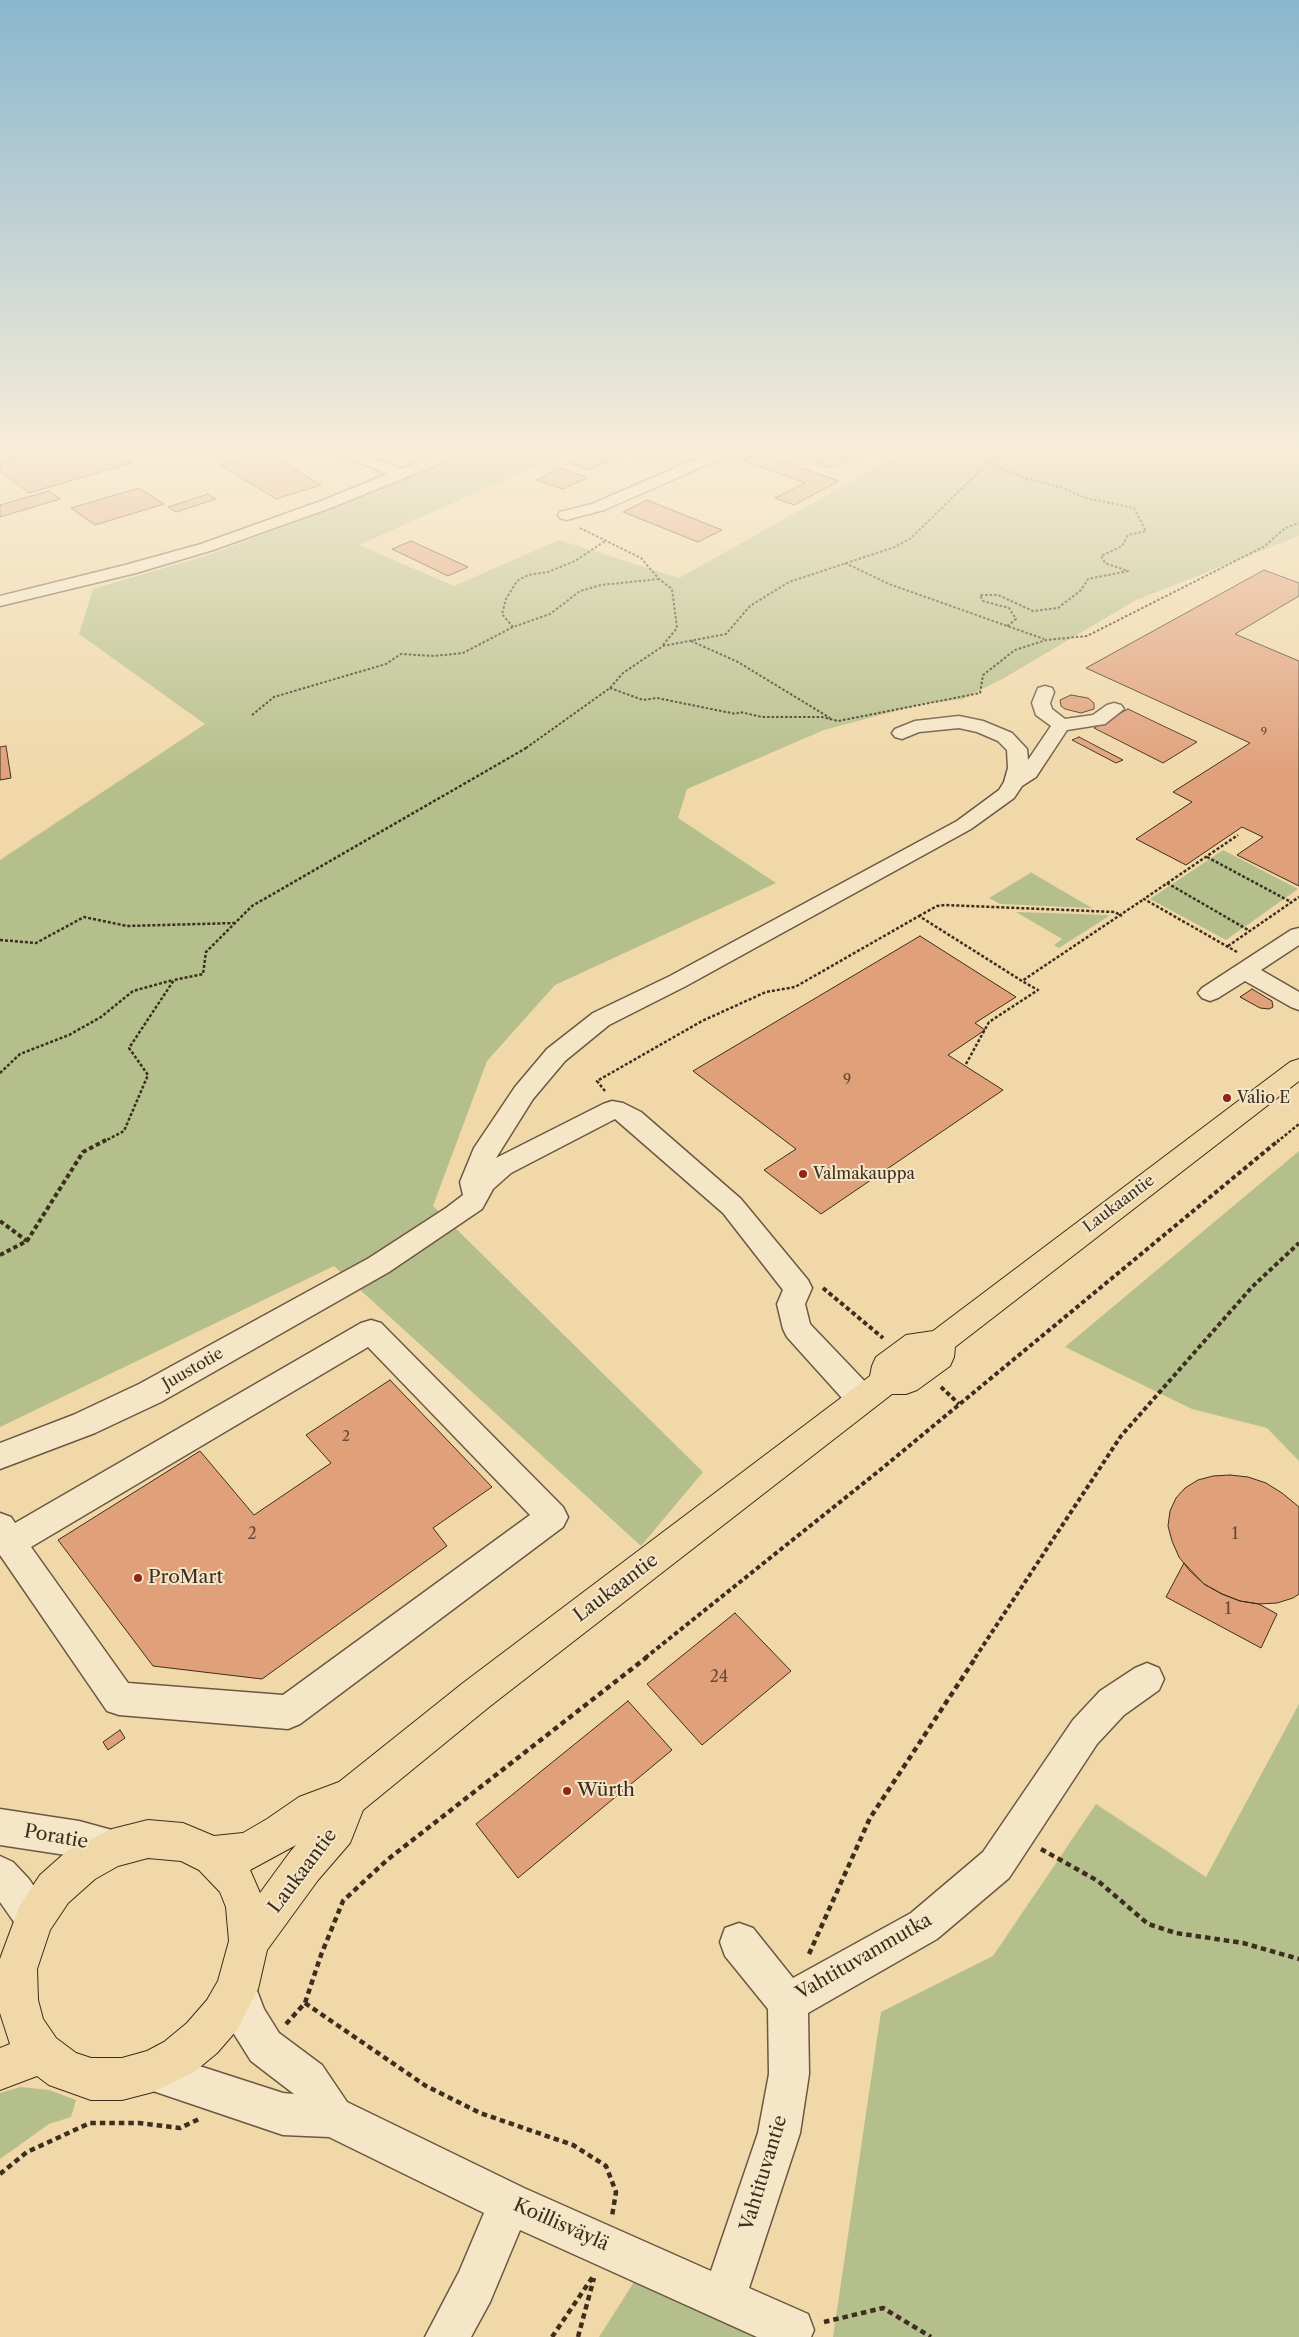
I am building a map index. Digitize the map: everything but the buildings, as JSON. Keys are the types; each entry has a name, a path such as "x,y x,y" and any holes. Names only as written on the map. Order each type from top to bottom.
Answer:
{"main road":[{"name":"Laukaantie","path":"213,1856 247,1852 281,1833 312,1810 350,1797 476,1695 874,1391 906,1381 912,1362 938,1358 940,1342 1299,1068"},
{"name":"Laukaantie","path":"249,1941 304,1866 336,1829 350,1797"},
{"path":"148,1839 183,1842 213,1856 234,1878 246,1907 249,1941 237,1989 222,2015 202,2038 179,2056 153,2071 122,2079 91,2079 64,2070 41,2053 25,2029 8,1978 34,1919 54,1889 82,1865 112,1848 148,1839"},
{"path":"0,2069 41,2053"}],"street":[{"path":"1,598 130,569 168,558"},
{"path":"1044,692 1041,703 1044,711 1061,725 1098,720 1114,709"},
{"path":"476,1194 473,1182 487,1148 524,1093 556,1055 601,1019 678,981 964,825 1007,794 1014,782 1018,768 1017,749 1004,737 983,727 959,722 938,723 915,727 902,733"},
{"path":"1014,782 1029,773 1061,725"},
{"path":"1210,993 1299,935"},
{"path":"1250,967 1299,1002"},
{"name":"Juustotie","path":"0,1456 84,1424 150,1394 378,1265 456,1215 473,1202 483,1183 502,1166 612,1110 626,1114"},
{"path":"626,1114 732,1206 798,1288 790,1304 797,1329 874,1391"},
{"path":"371,1331 552,1517 288,1712 119,1699 5,1535 371,1331"},
{"name":"Vahtituvanmutka","path":"788,2002 924,1926 996,1864 1085,1732 1112,1703 1147,1679"},
{"name":"Poratie","path":"0,1827 79,1840 112,1848"},
{"path":"0,1875 16,1892 34,1919"},
{"path":"739,1942 788,2002"},
{"path":"237,1989 248,2020 265,2047 308,2079 332,2117"},
{"name":"Vahtituvantie","path":"724,2299 779,2133 789,2074 788,2002"},
{"name":"Koillisväylä","path":"153,2071 284,2114 332,2117 509,2203 792,2330"},
{"path":"447,2337 475,2287 509,2203"}],"path":[{"path":"513,627 502,614 506,599 518,581 528,575 548,572 579,558"},
{"path":"0,1073 20,1054 69,1035 101,1017 133,991 203,974 206,952 252,906 537,742 610,688 623,673 663,646 677,628 672,589 659,579 641,558"},
{"path":"663,646 726,634 750,606 789,582 860,558"},
{"path":"1006,627 1016,619 1009,608 983,601 980,595 998,595 1033,611 1058,608 1081,590 1088,579 1128,571 1105,563 1102,558"},
{"path":"610,688 643,700 657,698 736,714 740,712 762,717 822,717 838,720 980,693 983,675 1015,650 1046,640 1087,636 1241,558"},
{"path":"844,563 889,584 1046,640"},
{"path":"252,715 274,697 386,664 401,654 434,656 463,653 513,627 550,614 587,589 601,585 659,579"},
{"path":"691,641 738,662 832,719"},
{"path":"1022,981 1122,916 1167,883 1238,836"},
{"path":"1207,857 1291,902"},
{"path":"1167,883 1250,930"},
{"path":"1228,946 1299,897"},
{"path":"1144,899 1228,946 1250,967"},
{"path":"626,1114 597,1082 702,1020 758,995 795,987 938,906 1084,910 1115,912 1122,916"},
{"path":"919,916 1038,990 989,1022 966,1064"},
{"path":"0,940 36,942 84,917 128,926 235,923"},
{"path":"0,1254 27,1240 83,1152 124,1131 148,1075 129,1048 174,980"},
{"path":"265,2047 306,2003 321,1955 343,1901 387,1860 598,1696 959,1404 1299,1124"},
{"path":"0,1221 27,1240"},
{"path":"808,1958 870,1818 1121,1436 1252,1287 1299,1243"},
{"path":"782,1266 824,1288 959,1404"},
{"path":"1016,1836 1098,1881 1148,1924 1176,1933 1244,1944 1299,1959"},
{"path":"306,2003 426,2086 480,2113 573,2145 606,2166 616,2192 612,2216 594,2276 552,2337"},
{"path":"0,2174 27,2152 90,2122 139,2123 180,2128 199,2119 225,2094"},
{"path":"578,2337 603,2244"},
{"path":"792,2330 883,2308 931,2337"}],"green space":[{"path":"198,558 389,558 454,586 518,558 616,558 679,578 715,558 1243,558 1136,600 1004,678 963,699 922,704 824,730 687,789 678,818 776,883 555,985 487,1061 433,1206 703,1472 641,1546 334,1266 0,1427 0,860 205,724 79,634 93,589"},
{"path":"1223,850 1298,889 1226,940 1150,899"},
{"path":"1032,872 1092,908 1000,904 989,898"},
{"path":"1016,912 1109,916 1059,948 1054,945 1062,939"},
{"path":"1299,1151 1299,1461 1267,1428 1192,1409 1065,1347"},
{"path":"1299,1704 1299,2337 833,2337 881,2012 993,1956 1096,1804 1206,1877"},
{"path":"20,2087 49,2090 76,2100 71,2117 49,2124 0,2159 0,2093"},
{"path":"636,2279 772,2337 599,2337"}],"place":[{"name":"Valio E","path":"1227,1098"},
{"name":"Valmakauppa","path":"803,1174"},
{"name":"ProMart","path":"138,1578"},
{"name":"Würth","path":"567,1791"}]}
